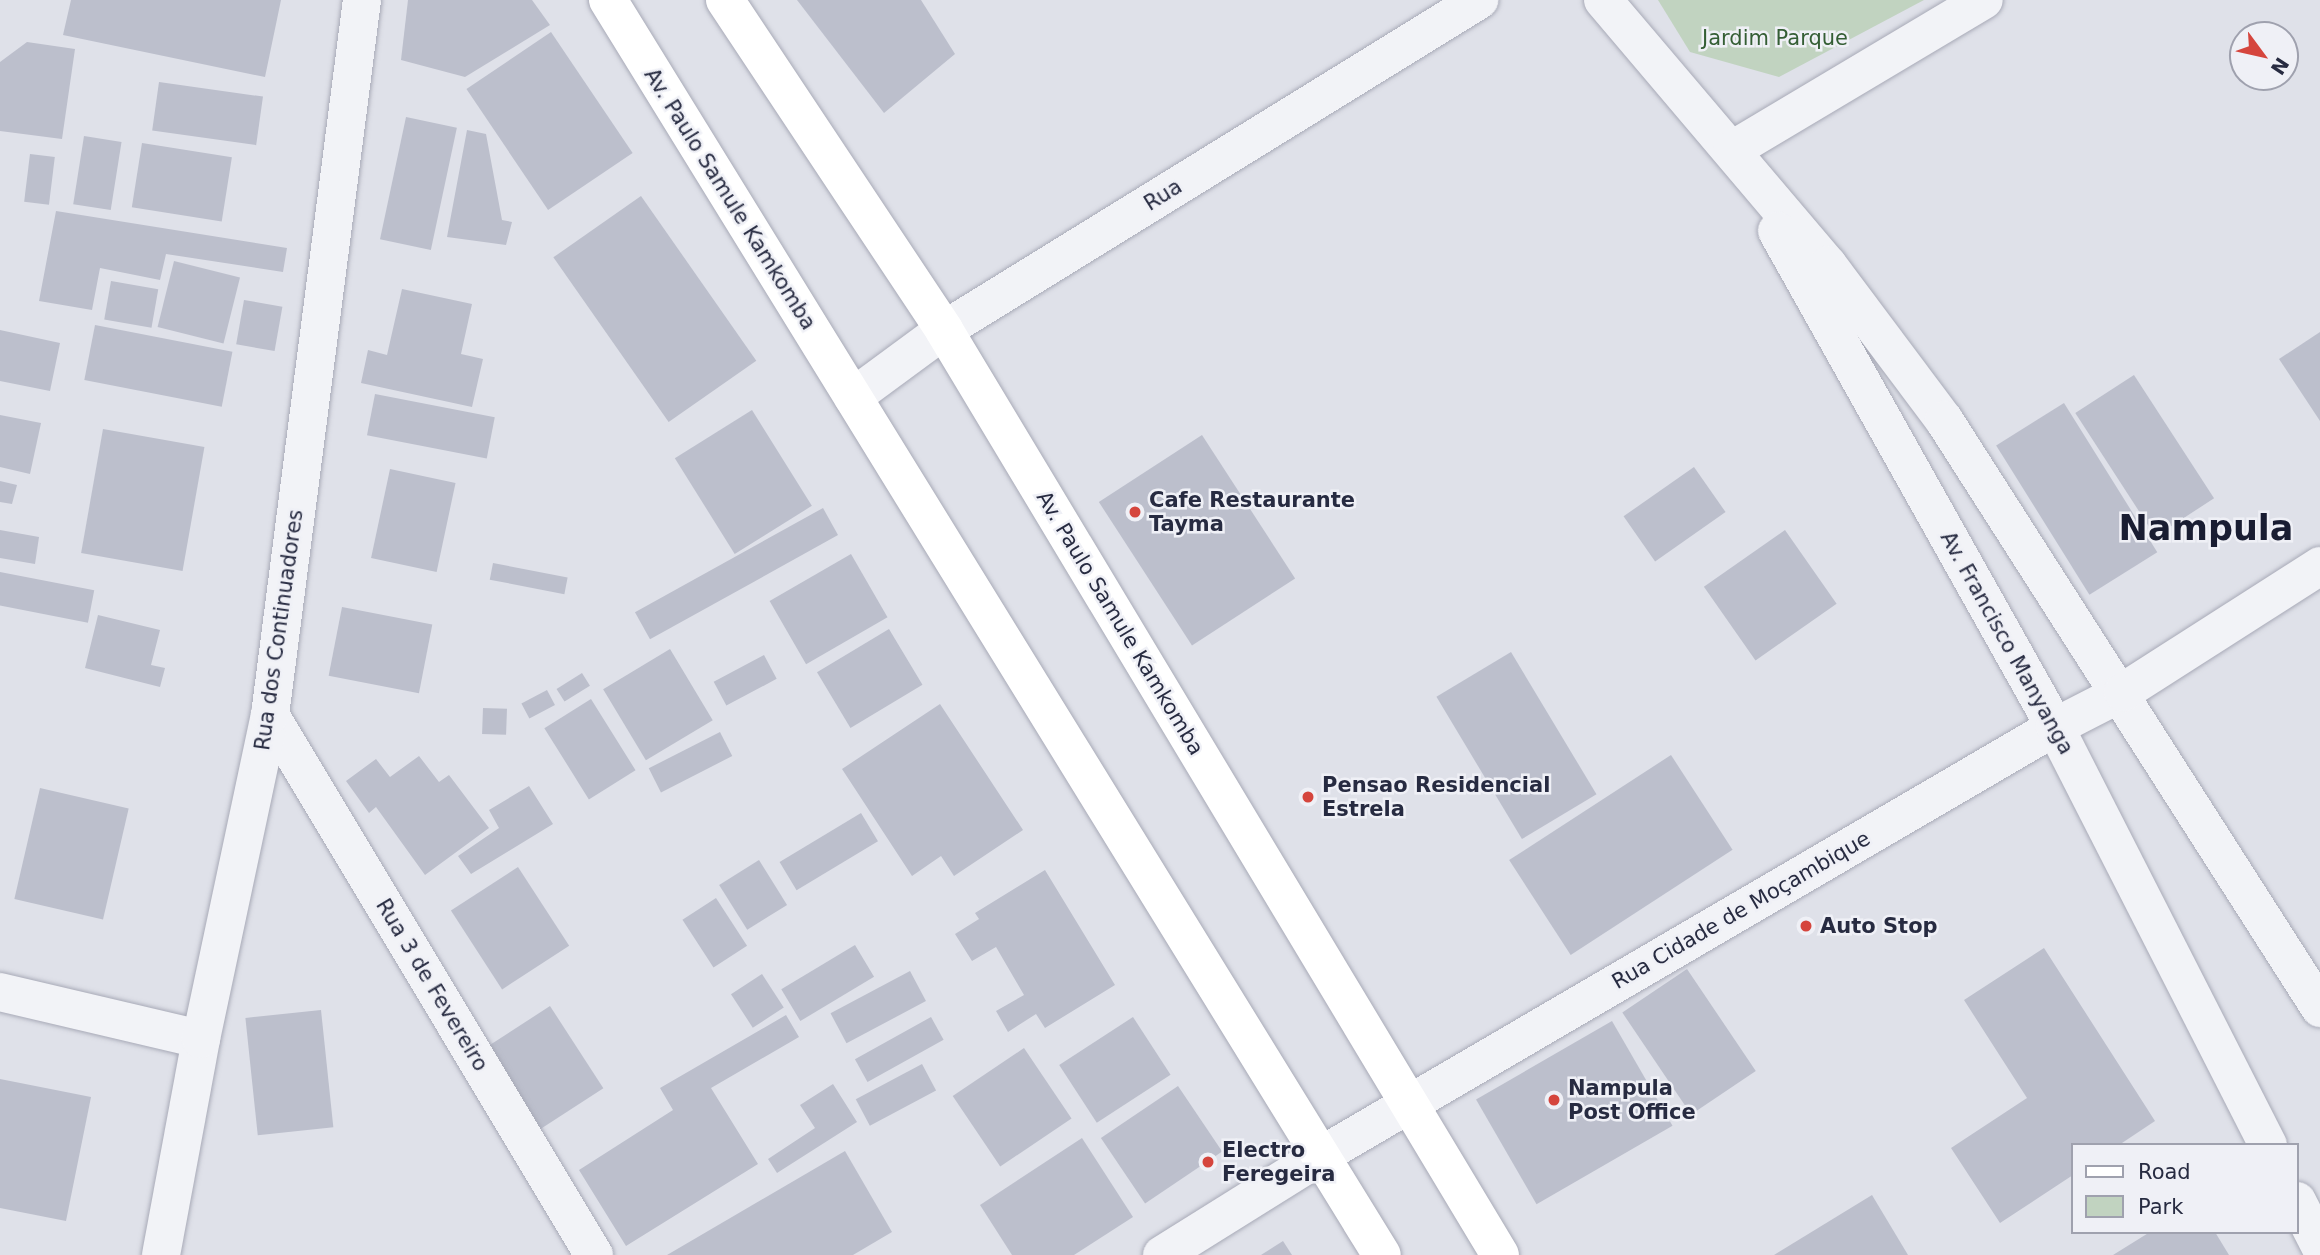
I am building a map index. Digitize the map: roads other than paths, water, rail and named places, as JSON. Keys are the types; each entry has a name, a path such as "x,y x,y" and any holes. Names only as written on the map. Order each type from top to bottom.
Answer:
{"main road":[{"name":"Av. Paulo Samule Kamkomba","path":"608,0 1382,1255"},
{"name":"Av. Paulo Samule Kamkomba","path":"725,0 944,330 1500,1255"}],"street":[{"name":"Rua dos Continuadores","path":"161,1255 201,1039 270,715 362,0"},
{"name":"Rua","path":"853,397 944,330 1479,0"},
{"name":"Av. Francisco Manyanga","path":"1603,0 1828,265 1944,419 2123,692 2320,1008"},
{"path":"1732,150 1984,0"},
{"name":"Av. Francisco Manyanga","path":"1732,150 2055,727 2267,1143"},
{"name":"Rua Cidade de Moçambique","path":"1162,1255 1322,1155 2055,727 2123,692 2320,565"},
{"name":"Rua 3 de Fevereiro","path":"270,715 594,1255"},
{"path":"0,992 201,1039"},
{"path":"2299,1206 2320,1246"}],"place":[{"name":"Cafe Restaurante Tayma","path":"1135,512"},
{"name":"Pensao Residencial Estrela","path":"1308,797"},
{"name":"Auto Stop","path":"1806,926"},
{"name":"Nampula Post Office","path":"1554,1100"},
{"name":"Electro Feregeira","path":"1208,1162"}],"district":[{"name":"Nampula","path":"2206,528"}],"park label":[{"name":"Jardim Parque","path":"1775,38"}]}
